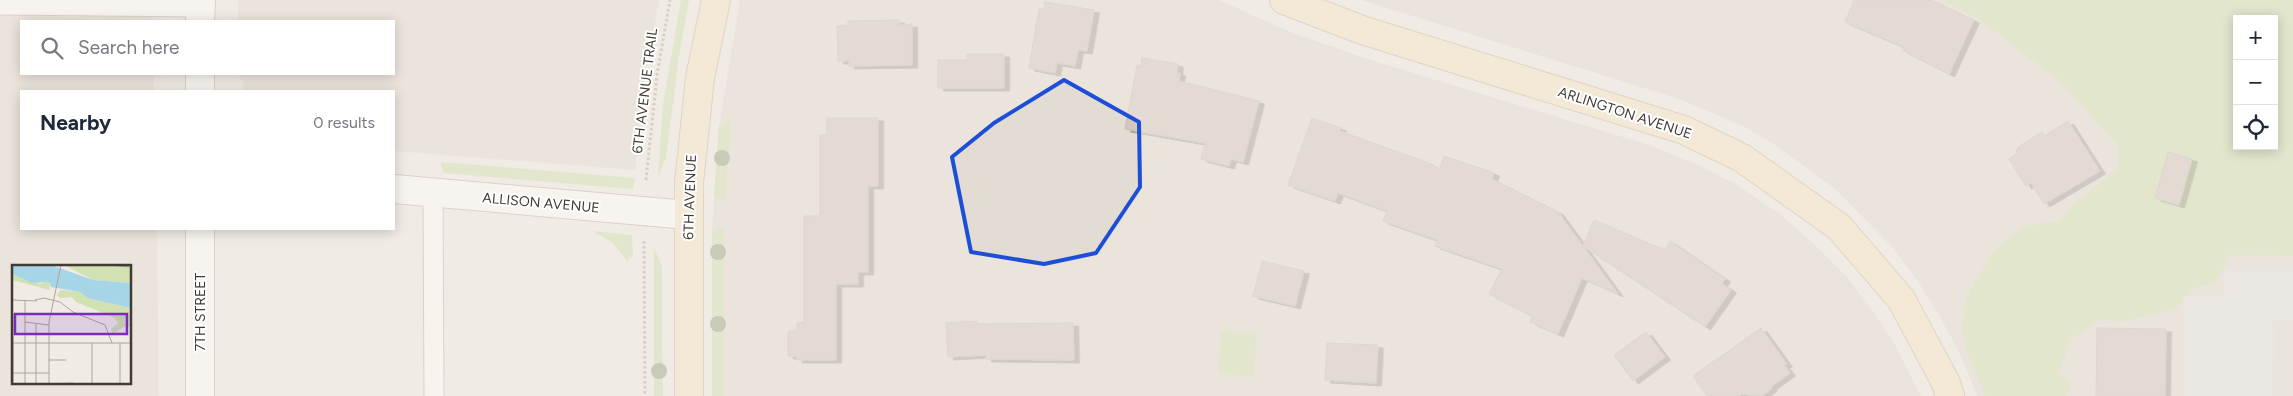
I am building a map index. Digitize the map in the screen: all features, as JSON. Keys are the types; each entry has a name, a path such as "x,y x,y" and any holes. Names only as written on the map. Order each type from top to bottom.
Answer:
{"main road":[{"name":"6TH AVENUE","path":"689,396 688,215 690,166 700,78 716,0"},
{"name":"ARLINGTON AVENUE","path":"1284,0 1362,30 1684,130 1742,158 1839,227 1901,299 1946,383 1950,396"}],"street":[{"path":"200,75 200,90"},
{"name":"ALLISON AVENUE","path":"395,189 433,194 688,215"},
{"name":"7TH STREET","path":"200,230 200,396"}],"lane":[{"path":"0,5 200,9"},
{"path":"433,194 434,396"}],"path":[{"name":"6TH AVENUE TRAIL","path":"646,186 656,75 670,0"},
{"path":"644,240 645,396"}],"highlighted area":[{"path":"1064,80 1139,122 1140,187 1096,253 1044,264 971,252 952,157 994,123"}],"shaded area":[{"path":"0,0 152,0 153,20 20,20 20,75 154,75 154,90 20,90 20,230 157,230 159,396 0,396"},
{"path":"238,0 659,0 646,73 635,170 395,151 395,90 245,90 239,75 395,75 395,20 238,20"},
{"path":"740,0 1219,0 1293,33 1371,60 1649,145 1694,163 1737,185 1777,212 1814,244 1848,278 1873,311 1895,345 1921,396 712,396 712,232 716,165 719,126"},
{"path":"1361,0 2293,0 2293,396 1977,396 1959,352 1939,315 1917,280 1892,247 1834,188 1772,143 1743,126 1679,99"},
{"path":"2226,267 2293,267 2293,322 2276,322 2275,396 2182,396 2183,296 2225,297"}],"green space":[{"path":"681,0 689,0 679,56 666,158 658,176 663,104"},
{"path":"1942,0 2293,0 2293,256 2231,255 2215,283 2196,288 2176,308 2129,321 2099,320 2072,338 2059,372 2072,384 2066,396 1985,396 1967,353 1962,329 1966,298 1993,251 2023,226 2061,220 2071,206 2118,169 2119,147 2059,81 1977,18"},
{"path":"731,120 725,202 714,197 719,126"},
{"path":"440,162 635,178 633,189 444,173"},
{"path":"724,226 724,396 712,396 712,232"},
{"path":"592,231 632,235 633,257 629,257 628,262 612,242"},
{"path":"654,248 662,266 663,396 654,396"},
{"path":"1221,331 1257,333 1254,377 1218,374"}],"building":[{"path":"1854,0 1931,0 1974,20 1949,74 1902,50 1904,47 1845,22"},
{"path":"1045,2 1094,10 1087,51 1078,50 1075,66 1057,63 1055,73 1029,68 1039,9 1044,9"},
{"path":"899,20 899,25 912,24 912,65 849,66 849,61 838,61 837,26 848,26 848,21"},
{"path":"967,54 1004,54 1004,88 938,88 938,60 967,60"},
{"path":"1142,58 1178,64 1179,81 1259,101 1243,162 1231,159 1229,166 1201,159 1205,143 1125,129 1137,65 1141,66"},
{"path":"827,118 878,118 878,186 868,186 868,272 858,272 858,284 836,284 836,360 797,360 797,356 788,356 788,331 797,331 797,323 804,322 804,216 820,216 820,135 827,135"},
{"path":"1312,118 1341,128 1340,131 1426,162 1440,169 1444,156 1494,173 1492,179 1558,212 1618,294 1582,278 1558,334 1530,322 1532,316 1489,294 1502,269 1435,246 1437,240 1383,221 1387,211 1338,193 1335,201 1288,185"},
{"path":"2068,121 2100,171 2044,204 2031,183 2026,186 2009,159 2016,154 2018,147 2042,132 2044,136"},
{"path":"2168,152 2192,159 2179,205 2155,198"},
{"path":"1594,220 1665,250 1670,241 1725,279 1722,284 1731,290 1705,327 1583,246"},
{"path":"1262,261 1304,271 1295,306 1253,296"},
{"path":"977,321 977,324 1073,323 1074,360 986,359 986,355 948,357 946,323"},
{"path":"1761,328 1787,364 1784,365 1790,373 1762,396 1742,394 1740,396 1707,396 1693,376"},
{"path":"2097,328 2166,329 2165,396 2096,396"},
{"path":"1646,332 1665,357 1633,381 1614,355"},
{"path":"1327,343 1378,345 1376,383 1325,380"}]}
